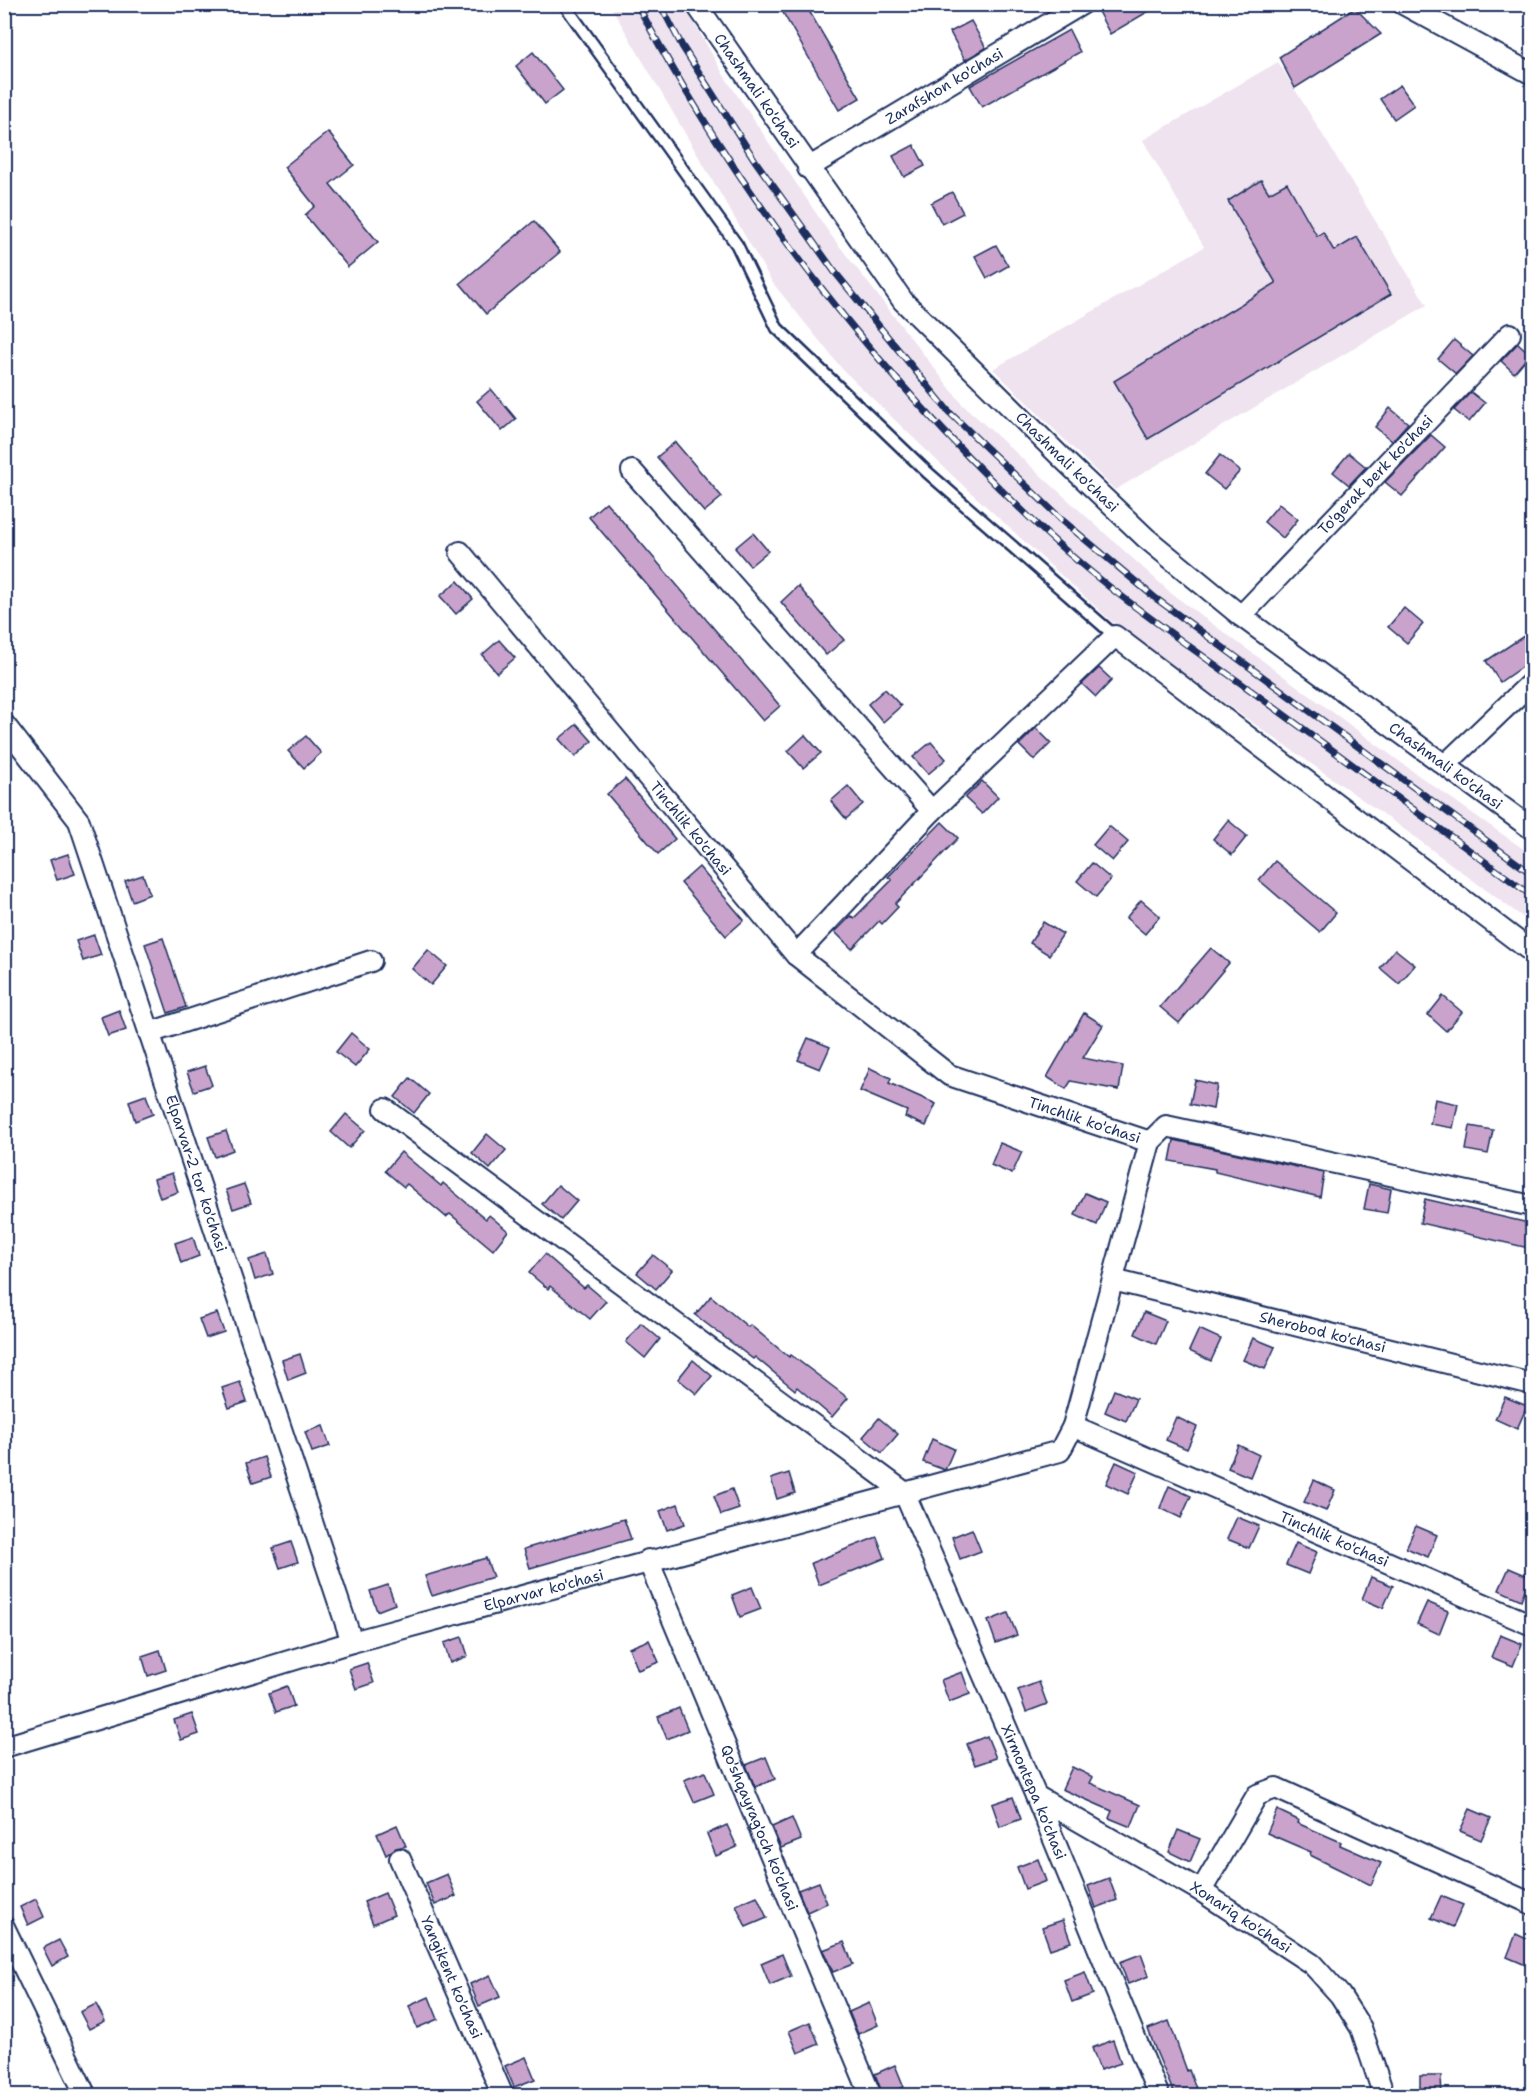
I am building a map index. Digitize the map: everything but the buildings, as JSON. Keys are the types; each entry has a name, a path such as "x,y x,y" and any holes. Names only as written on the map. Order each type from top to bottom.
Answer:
{"street":[{"name":"Zarafshon ko'chasi","path":"808,168 1082,4"},
{"path":"1403,4 1533,75"},
{"name":"Chashmali ko'chasi","path":"704,7 808,168 903,301 1146,538 1241,616 1533,829"},
{"name":"To'gerak berk ko'chasi","path":"1241,616 1510,334"},
{"path":"632,471 932,811"},
{"name":"Tinchlik ko'chasi","path":"460,552 796,955 948,1075 1150,1142 1073,1426 1533,1625"},
{"path":"796,955 932,811 1115,636 1533,952"},
{"path":"1444,765 1533,682"},
{"name":"Elparvar-2 tor ko'chasi","path":"4,724 79,821 352,1642"},
{"path":"150,1033 371,961"},
{"path":"385,1109 904,1492"},
{"path":"1150,1142 1166,1126 1533,1206"},
{"name":"Sherobod ko'chasi","path":"1113,1280 1533,1384"},
{"name":"Elparvar ko'chasi","path":"4,1747 352,1642 648,1560 1060,1451 1073,1426"},
{"name":"Xirmontepa ko'chasi","path":"904,1492 1036,1796 1159,2096"},
{"name":"Qo'shqayrag'och ko'chasi","path":"648,1560 871,2096"},
{"path":"1201,1892 1257,1795 1276,1788 1533,1904"},
{"name":"Xonariq ko'chasi","path":"1036,1796 1201,1892 1312,1964 1333,1988 1361,2028 1384,2096"},
{"name":"Yangikent ko'chasi","path":"400,1859 503,2096"},
{"path":"4,1927 12,1959 86,2096"}],"lane":[{"path":"564,4 737,245 777,328 927,472 1115,636"}],"shaded area":[{"path":"610,5 684,5 725,77 830,234 963,405 1172,594 1418,775 1532,855 1532,924 1397,824 1122,631 954,477 843,370 772,282"},
{"path":"1278,62 1427,305 1115,490 993,369 1204,247 1143,140"}],"railway":[{"path":"637,4 678,78 722,149 820,287 929,415 988,476 1048,535 1118,594 1532,896"},
{"path":"660,4 682,46 756,162 834,271 949,412 1062,520 1154,597 1532,874"}]}
